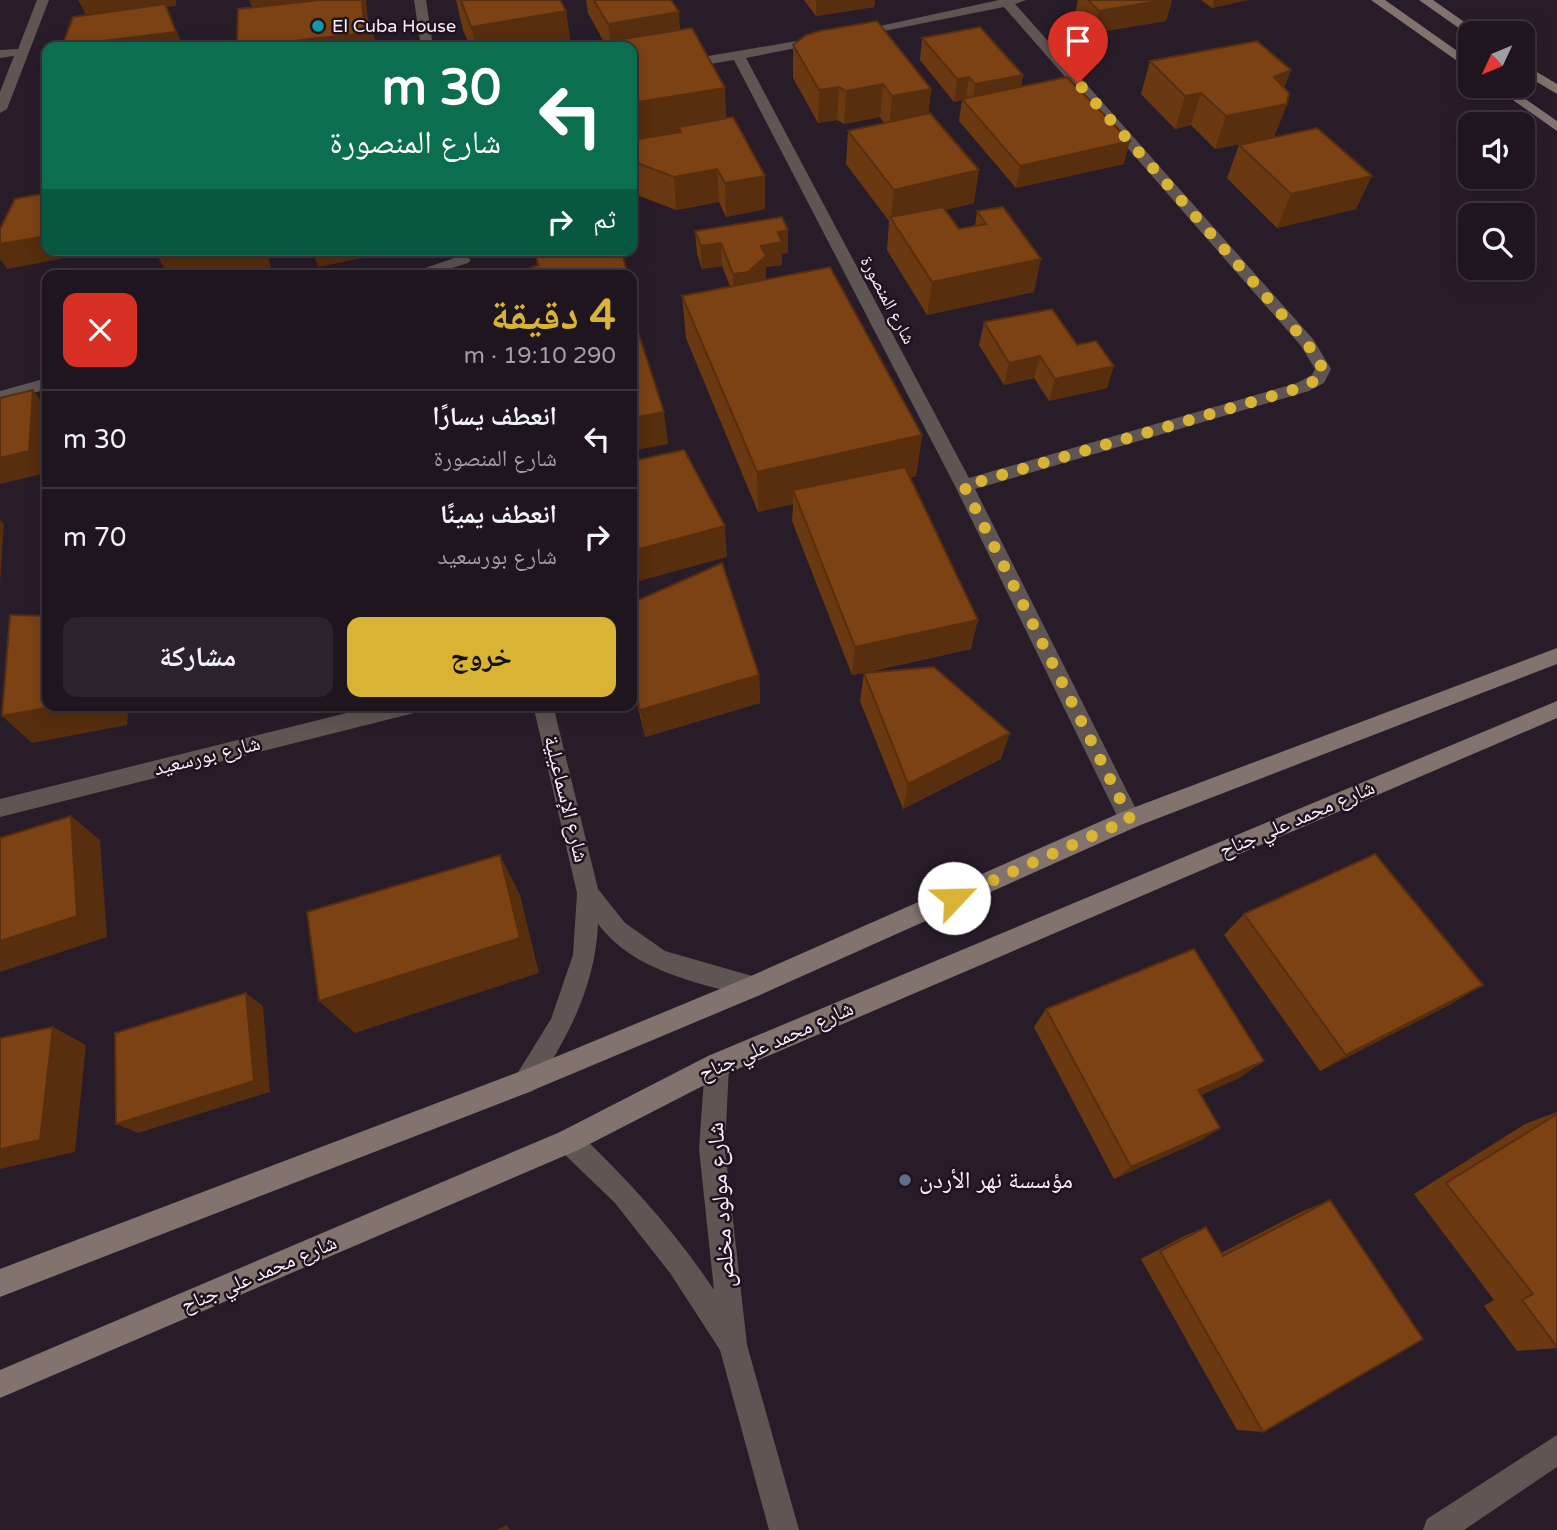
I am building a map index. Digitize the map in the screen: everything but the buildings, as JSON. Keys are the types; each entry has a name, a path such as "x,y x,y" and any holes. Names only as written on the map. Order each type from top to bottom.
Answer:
{"main road":[{"path":"1377,0 1458,57"},
{"path":"1425,0 1458,22"},
{"path":"1535,76 1557,90"},
{"path":"1516,98 1557,127"},
{"path":"0,1283 524,1082 752,987 1130,819 1557,656"},
{"name":"شارع محمد علي جناح","path":"0,1384 569,1141 717,1065 1557,709"}],"street":[{"path":"0,109 43,0"},
{"path":"420,0 426,42"},
{"path":"637,72 738,56 1011,1 1307,343 1323,369 1318,379 1303,387 964,486"},
{"path":"0,54 21,52"},
{"name":"شارع المنصورة","path":"738,56 964,486 1130,819"},
{"path":"432,270 464,262"},
{"path":"0,397 42,384"},
{"name":"شارع بورسعيد","path":"0,808 390,711"},
{"name":"شارع الإسماعيلية","path":"524,1082 561,1025 569,1002 585,955 589,893 544,711"},
{"name":"شارع الإسماعيلية","path":"589,893 617,931 659,960 752,987"},
{"name":"شارع مولود مخلص","path":"717,1065 712,1149 733,1345 784,1530"},
{"name":"شارع مولود مخلص","path":"569,1141 624,1194 680,1263 733,1345"},
{"path":"1438,1530 1557,1450"}],"place":[{"name":"El Cuba House","path":"318,26"},
{"name":"مؤسسة نهر الأردن","path":"905,1180"}],"route":[{"path":"954,898 1130,819 964,486 1303,387 1318,379 1323,369 1307,343 1078,83"}]}
